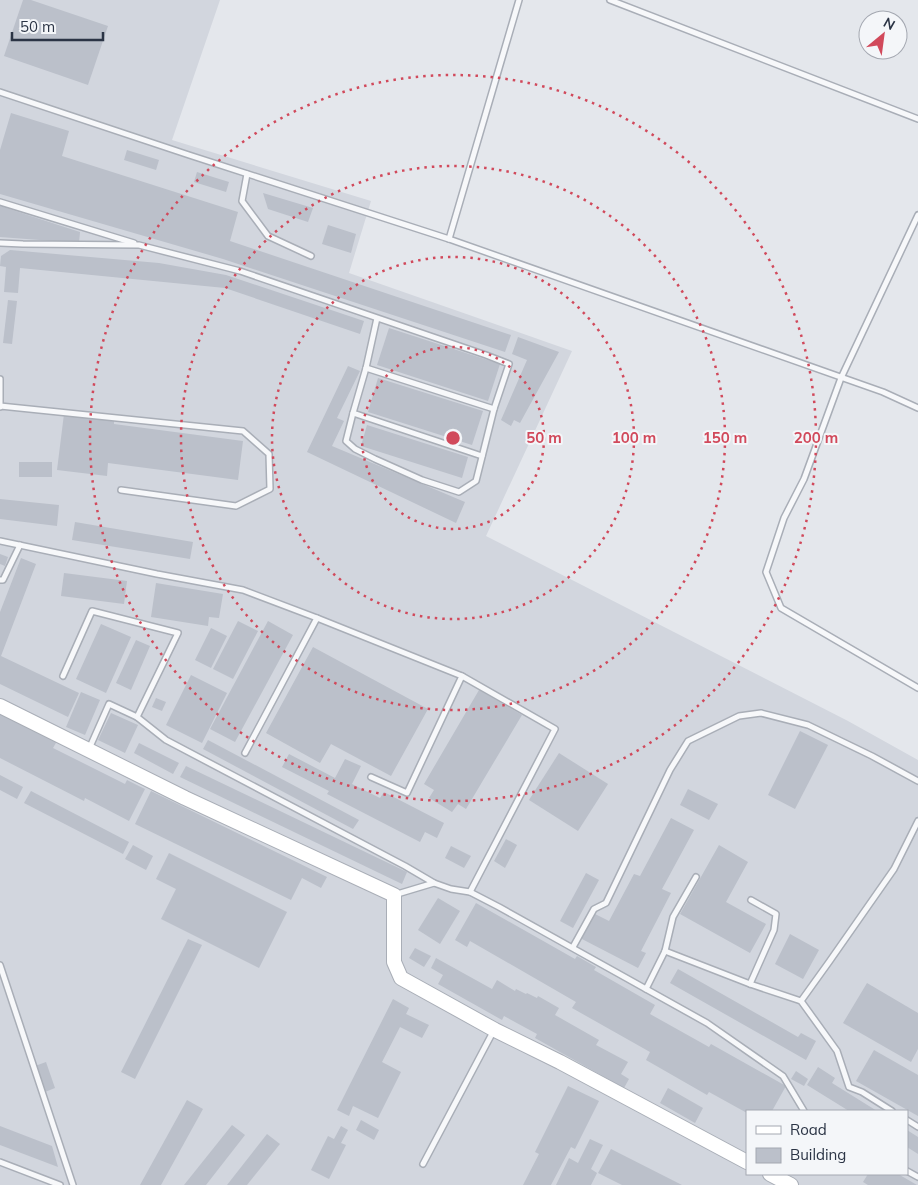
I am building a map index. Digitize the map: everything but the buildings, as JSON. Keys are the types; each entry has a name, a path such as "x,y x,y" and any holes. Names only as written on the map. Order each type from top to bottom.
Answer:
{"street":[{"path":"0,706 185,798 394,895 394,962 401,978 495,1030 560,1062 746,1161"},
{"path":"772,1175 791,1185"}],"lane":[{"path":"448,239 518,0"},
{"path":"610,0 918,119"},
{"path":"0,92 448,239 883,392 918,408"},
{"path":"247,174 242,200 268,236 312,256"},
{"path":"0,202 139,245 240,271 486,355 509,364 494,409 476,481 459,492 422,480 355,449 346,441 352,413 366,368 377,318"},
{"path":"918,215 841,378 804,478 784,518 766,572 781,608 918,688"},
{"path":"0,243 139,245"},
{"path":"366,368 494,409"},
{"path":"0,379 0,406 243,431 269,454 270,489 236,506 121,490"},
{"path":"352,413 482,456"},
{"path":"0,541 243,590 462,676 555,729 470,892"},
{"path":"0,580 3,580 20,545"},
{"path":"63,676 92,611 178,633 137,717"},
{"path":"245,753 317,618"},
{"path":"371,778 407,792 427,754 462,676"},
{"path":"89,750 109,704 137,717 166,740 434,883 451,890 470,892 499,906 706,1023 784,1076 803,1110"},
{"path":"573,947 594,909 606,902 670,770 688,741 739,716 762,713 808,725 918,781"},
{"path":"801,1001 894,869 918,820"},
{"path":"646,989 665,951 674,917 696,877"},
{"path":"394,895 434,883"},
{"path":"750,984 774,930 776,914 751,900"},
{"path":"665,951 750,984 801,1001 838,1050 849,1087 862,1092 890,1110"},
{"path":"0,966 73,1185"},
{"path":"423,1164 495,1030"},
{"path":"0,1162 60,1185"}],"shaded area":[{"path":"0,0 220,0 172,140 371,201 349,273 572,351 486,536 848,721 918,760 918,1185 0,1185"}]}
